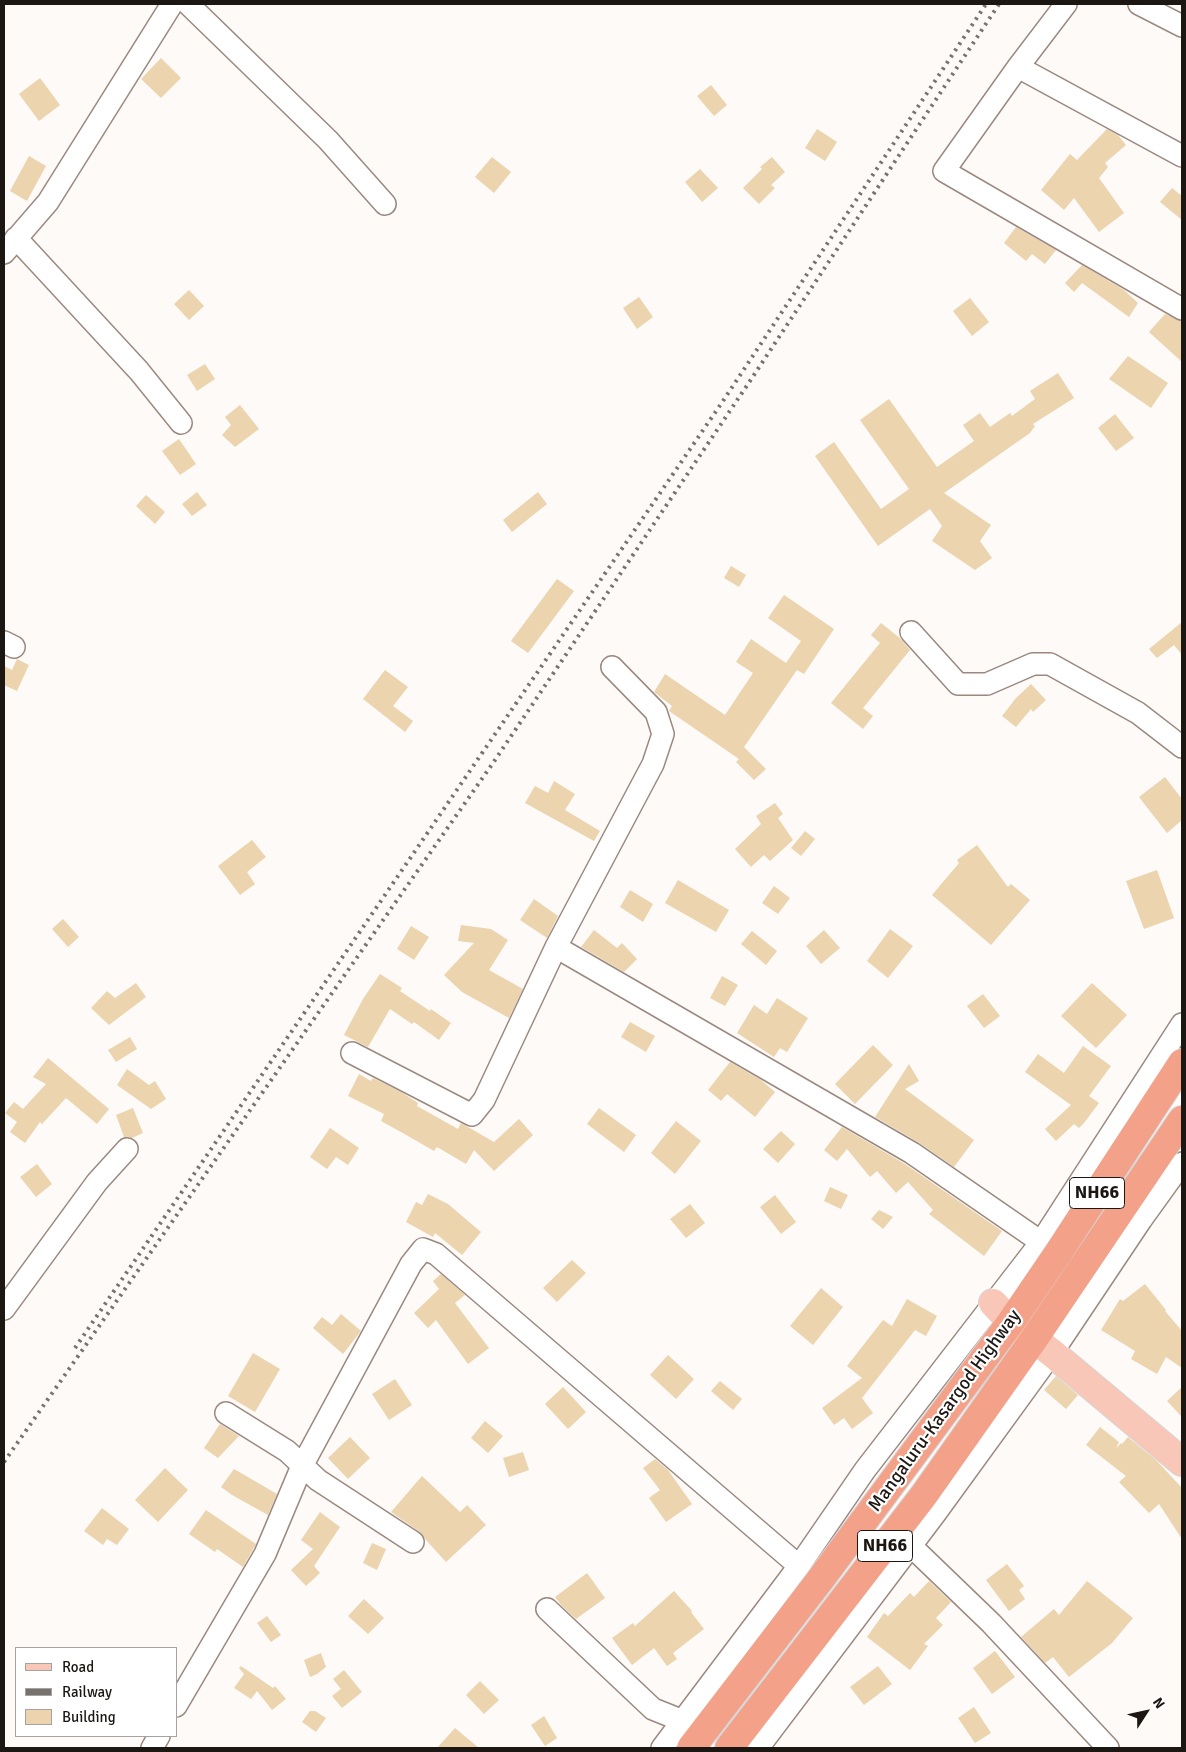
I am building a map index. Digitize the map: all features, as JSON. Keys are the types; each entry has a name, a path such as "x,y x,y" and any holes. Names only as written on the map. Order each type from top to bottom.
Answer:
{"highway":[{"name":"Mangaluru-Kasargod Highway","path":"691,1748 823,1576 1002,1313 1058,1254 1182,1063"},
{"name":"Mangaluru-Kasargod Highway","path":"729,1748 1043,1346 1182,1120"}],"main road":[{"path":"1002,1313 1182,1462"}],"street":[{"path":"172,4 48,202 10,246 139,372 180,423"},
{"path":"188,4 328,140 385,204"},
{"path":"1066,4 1018,67 944,171 1182,309"},
{"path":"1139,4 1182,26"},
{"path":"1018,67 1182,156"},
{"path":"911,632 958,684 988,684 1033,664 1050,664 1138,713 1182,748"},
{"path":"352,1053 472,1115 484,1100 556,947 653,764 663,734 656,712 612,667"},
{"path":"556,947 912,1153 1041,1242"},
{"path":"662,1748 799,1566 865,1470 1002,1313 1041,1242 1182,1024"},
{"path":"4,1308 98,1182 127,1149"},
{"path":"758,1748 910,1545 1043,1346 1142,1220 1182,1163"},
{"path":"178,1703 265,1554 302,1466 411,1264 423,1249 436,1254 799,1566"},
{"path":"226,1414 287,1451 318,1480 413,1542"},
{"path":"910,1545 991,1623 1108,1748"},
{"path":"547,1609 653,1709 683,1721"},
{"path":"152,1748 158,1737"}],"building":[{"path":"161,58 181,78 161,98 141,79"},
{"path":"40,78 60,105 39,121 19,94"},
{"path":"711,85 727,105 714,116 697,96"},
{"path":"817,129 837,142 825,161 805,148"},
{"path":"1107,129 1118,135 1126,145 1105,163 1108,167 1099,178 1124,213 1099,232 1074,198 1064,210 1041,190 1070,154 1077,160"},
{"path":"29,156 46,166 27,201 10,191"},
{"path":"492,157 511,172 494,193 475,177"},
{"path":"772,157 785,172 771,185 775,188 759,204 743,188 762,169 760,167"},
{"path":"700,169 718,188 702,202 685,182"},
{"path":"1172,188 1182,196 1182,220 1160,202"},
{"path":"1016,227 1056,250 1045,264 1032,254 1026,261 1004,243"},
{"path":"1082,265 1124,290 1138,303 1129,317 1082,283 1074,292 1065,283"},
{"path":"189,290 204,306 189,320 174,304"},
{"path":"639,297 653,317 637,329 623,308"},
{"path":"970,298 989,322 972,336 953,311"},
{"path":"1165,314 1182,321 1182,362 1149,332"},
{"path":"1128,356 1168,383 1151,408 1109,379"},
{"path":"205,364 215,379 197,391 187,375"},
{"path":"1058,373 1074,398 1033,424 1035,426 1030,433 944,493 991,525 980,541 992,558 975,570 932,541 942,526 930,509 878,546 815,456 834,442 881,509 909,489 860,420 889,399 937,467 974,441 963,425 980,413 990,427 1010,413 1012,416 1035,399 1030,391"},
{"path":"240,405 259,429 235,447 222,435 231,425 225,417"},
{"path":"1115,414 1134,438 1116,451 1098,428"},
{"path":"179,439 196,464 180,475 162,451"},
{"path":"197,492 207,505 192,516 182,504"},
{"path":"538,492 547,504 512,532 503,520"},
{"path":"146,495 165,512 155,524 136,506"},
{"path":"731,566 746,575 739,587 724,578"},
{"path":"557,579 574,591 528,653 511,641"},
{"path":"784,595 834,629 804,674 797,670 744,747 766,769 754,780 736,762 739,759 669,711 672,706 654,692 665,674 725,715 753,673 736,662 751,639 786,663 801,641 768,618"},
{"path":"1182,622 1182,655 1174,645 1157,658 1149,649"},
{"path":"881,623 901,639 910,650 863,708 873,716 863,729 831,703 880,643 871,635"},
{"path":"17,659 29,665 17,691 4,685 4,666 12,670"},
{"path":"385,670 408,687 393,706 413,721 405,732 363,699"},
{"path":"1031,684 1046,700 1033,712 1031,709 1016,727 1002,716 1016,698"},
{"path":"1165,777 1182,799 1182,820 1167,833 1139,797"},
{"path":"554,781 575,794 565,810 600,831 594,841 525,803 535,786 548,793"},
{"path":"775,803 783,814 778,818 793,840 770,861 764,855 751,867 735,849 761,824 756,816"},
{"path":"805,831 815,839 801,856 791,848"},
{"path":"252,840 266,857 247,872 255,884 240,895 218,866"},
{"path":"977,845 1008,887 1011,884 1030,900 991,945 932,895 959,863 957,860"},
{"path":"1157,870 1174,918 1144,929 1126,881"},
{"path":"678,880 729,910 716,932 665,903"},
{"path":"774,886 790,898 778,914 762,903"},
{"path":"630,890 653,904 643,922 620,907"},
{"path":"534,899 558,916 547,938 520,920"},
{"path":"63,919 79,937 68,947 52,929"},
{"path":"461,925 491,929 508,940 489,970 523,989 509,1018 462,992 444,975 474,943 458,941"},
{"path":"411,926 429,937 414,960 397,949"},
{"path":"890,929 913,946 888,978 867,961"},
{"path":"594,930 617,948 622,943 637,959 624,972 581,947"},
{"path":"824,930 840,948 821,964 806,946"},
{"path":"752,931 777,951 766,965 741,944"},
{"path":"380,974 402,988 400,991 451,1023 439,1040 414,1022 412,1024 390,1009 368,1047 344,1035 363,999"},
{"path":"722,976 738,985 725,1006 710,998"},
{"path":"136,983 146,997 109,1025 91,1008 107,991 115,998"},
{"path":"1092,983 1127,1015 1096,1048 1061,1016"},
{"path":"983,994 1000,1016 984,1028 967,1006"},
{"path":"777,998 808,1018 787,1052 780,1048 774,1057 737,1033 754,1005 767,1014"},
{"path":"630,1022 655,1036 646,1052 621,1037"},
{"path":"130,1037 137,1049 116,1062 108,1050"},
{"path":"873,1045 893,1065 855,1104 835,1084"},
{"path":"1083,1046 1111,1066 1089,1096 1099,1103 1079,1128 1074,1124 1056,1141 1045,1129 1071,1105 1025,1072 1038,1054 1064,1073"},
{"path":"48,1058 109,1109 97,1124 66,1098 42,1124 40,1122 25,1143 10,1132 17,1122 5,1113 14,1102 23,1109 46,1084 33,1077"},
{"path":"730,1062 761,1080 775,1092 755,1117 727,1094 721,1101 708,1090"},
{"path":"909,1064 919,1081 905,1089 974,1140 954,1167 918,1142 875,1117"},
{"path":"127,1069 149,1085 155,1081 166,1099 151,1109 117,1085"},
{"path":"359,1074 371,1081 373,1078 401,1092 418,1103 417,1106 458,1129 461,1123 494,1142 519,1119 533,1135 494,1171 474,1150 466,1164 437,1147 434,1151 381,1121 384,1114 348,1096"},
{"path":"133,1108 143,1133 132,1138 124,1137 116,1115"},
{"path":"599,1108 636,1135 624,1152 587,1124"},
{"path":"676,1121 701,1141 675,1174 651,1153"},
{"path":"842,1127 905,1164 1002,1231 984,1256 929,1214 933,1210 908,1182 896,1193 877,1171 870,1177 847,1149 837,1161 824,1150"},
{"path":"330,1128 359,1148 348,1165 336,1157 327,1169 310,1157"},
{"path":"781,1131 795,1144 778,1163 763,1149"},
{"path":"37,1164 52,1184 36,1197 20,1177"},
{"path":"830,1187 848,1195 841,1209 824,1201"},
{"path":"428,1194 448,1204 481,1232 462,1255 435,1233 433,1237 406,1222 416,1202 422,1205"},
{"path":"775,1195 796,1222 781,1234 760,1207"},
{"path":"690,1204 705,1223 686,1238 670,1219"},
{"path":"879,1210 893,1217 883,1229 871,1219"},
{"path":"572,1260 586,1273 557,1302 543,1288"},
{"path":"441,1274 465,1295 455,1303 489,1348 468,1364 436,1320 428,1328 414,1313 439,1289 433,1281"},
{"path":"1145,1284 1182,1331 1182,1368 1166,1357 1157,1374 1131,1359 1135,1351 1101,1330 1120,1299 1123,1301"},
{"path":"821,1288 843,1307 813,1345 790,1326"},
{"path":"907,1299 937,1316 926,1336 915,1330 862,1398 873,1413 852,1429 844,1418 834,1425 822,1408 862,1378 847,1366 883,1320 892,1326"},
{"path":"341,1314 361,1331 343,1354 313,1328 322,1317 332,1325"},
{"path":"253,1353 280,1369 255,1412 228,1396"},
{"path":"668,1355 694,1379 676,1399 650,1375"},
{"path":"1056,1376 1078,1395 1066,1409 1044,1390"},
{"path":"395,1379 412,1405 389,1420 372,1394"},
{"path":"720,1381 742,1399 733,1410 711,1391"},
{"path":"563,1387 586,1412 568,1429 545,1404"},
{"path":"1182,1387 1182,1417 1167,1401"},
{"path":"485,1421 503,1436 488,1453 471,1438"},
{"path":"220,1424 239,1436 218,1458 204,1448"},
{"path":"1100,1427 1119,1442 1116,1448 1128,1437 1156,1460 1182,1488 1182,1539 1159,1504 1149,1513 1119,1482 1126,1476 1086,1445"},
{"path":"350,1437 370,1458 348,1479 328,1458"},
{"path":"523,1452 529,1470 509,1477 503,1458"},
{"path":"655,1459 668,1470 692,1504 666,1522 649,1498 660,1490 643,1468"},
{"path":"165,1468 188,1490 158,1522 135,1500"},
{"path":"234,1469 277,1494 268,1515 221,1487"},
{"path":"422,1476 460,1512 467,1505 486,1525 446,1562 420,1532 391,1512"},
{"path":"102,1508 129,1529 117,1545 107,1539 103,1545 84,1531"},
{"path":"206,1510 256,1544 243,1567 217,1549 215,1552 189,1534"},
{"path":"320,1512 340,1527 314,1566 320,1573 306,1586 291,1570 313,1549 301,1540"},
{"path":"372,1543 386,1549 377,1570 363,1563"},
{"path":"1007,1564 1024,1586 1019,1590 1025,1599 1009,1611 986,1580"},
{"path":"587,1573 605,1598 576,1619 555,1597"},
{"path":"929,1581 951,1602 936,1618 943,1625 924,1644 928,1646 910,1670 867,1637 884,1613 888,1616 910,1593 914,1597"},
{"path":"1087,1581 1133,1618 1112,1643 1069,1677 1053,1657 1045,1663 1021,1637 1054,1609 1059,1615"},
{"path":"674,1591 692,1611 704,1629 673,1653 677,1659 667,1666 654,1648 632,1665 612,1638 633,1623 635,1626"},
{"path":"364,1599 384,1618 368,1634 348,1616"},
{"path":"267,1616 281,1635 271,1642 257,1623"},
{"path":"995,1651 1015,1677 992,1694 973,1668"},
{"path":"321,1653 326,1667 310,1677 304,1660"},
{"path":"241,1666 273,1688 275,1686 286,1699 272,1710 257,1691 251,1699 234,1688 244,1674 239,1668"},
{"path":"878,1666 892,1684 864,1705 850,1687"},
{"path":"344,1670 362,1692 342,1708 332,1696 341,1689 333,1679"},
{"path":"480,1681 499,1700 484,1714 466,1695"},
{"path":"974,1707 991,1733 975,1743 958,1718"},
{"path":"310,1711 315,1711 326,1718 316,1732 302,1722"},
{"path":"544,1716 557,1738 545,1746 531,1725"},
{"path":"455,1728 479,1748 437,1748"}],"railway":[{"path":"75,1348 723,401 986,4"},
{"path":"4,1462 493,763 748,384 999,4"}]}
